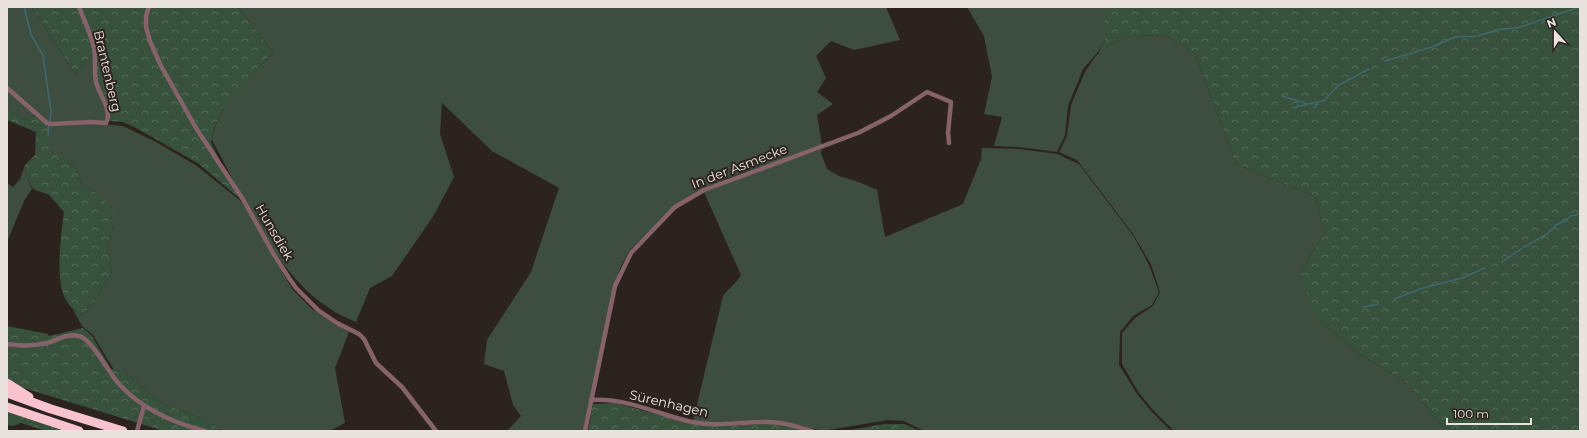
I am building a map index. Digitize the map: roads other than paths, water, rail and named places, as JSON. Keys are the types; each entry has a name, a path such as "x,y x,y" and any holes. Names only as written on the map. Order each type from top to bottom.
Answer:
{"highway":[{"path":"7,383 51,409"},
{"path":"7,393 51,409 123,431"},
{"path":"7,407 79,431"}],"street":[{"name":"Brantenberg","path":"7,88 47,123 106,123 108,120 108,110 96,81 94,46 79,7"},
{"name":"Hunsdiek","path":"148,7 146,27 160,64 196,128 244,201 289,278 296,288 318,310 337,323 359,334 364,339 376,363 402,386 436,431"},
{"name":"In der Asmecke","path":"585,431 615,286 631,253 675,207 704,190 858,133 891,116 927,92 951,102 948,133 949,143"},
{"path":"7,344 33,345 74,335 84,338 91,345 109,372 120,385 144,406 168,418 205,431"},
{"name":"Sürenhagen","path":"592,400 600,399 616,401 699,423 718,425 779,422 812,431"},
{"path":"136,431 144,406"}],"waterway":[{"path":"24,7 31,35 43,55 51,112 50,121"},
{"path":"1385,61 1432,47 1455,37 1477,36 1501,29 1517,28 1580,7"},
{"path":"1282,96 1308,104 1323,101 1339,85 1369,69"},
{"path":"1314,108 1317,103"},
{"path":"1293,108 1308,104"},
{"path":"48,135 49,125"},
{"path":"1502,262 1547,234 1556,225 1565,221 1571,216 1580,214"},
{"path":"1394,299 1423,288 1462,278 1485,268"},
{"path":"1363,307 1378,304"}]}
